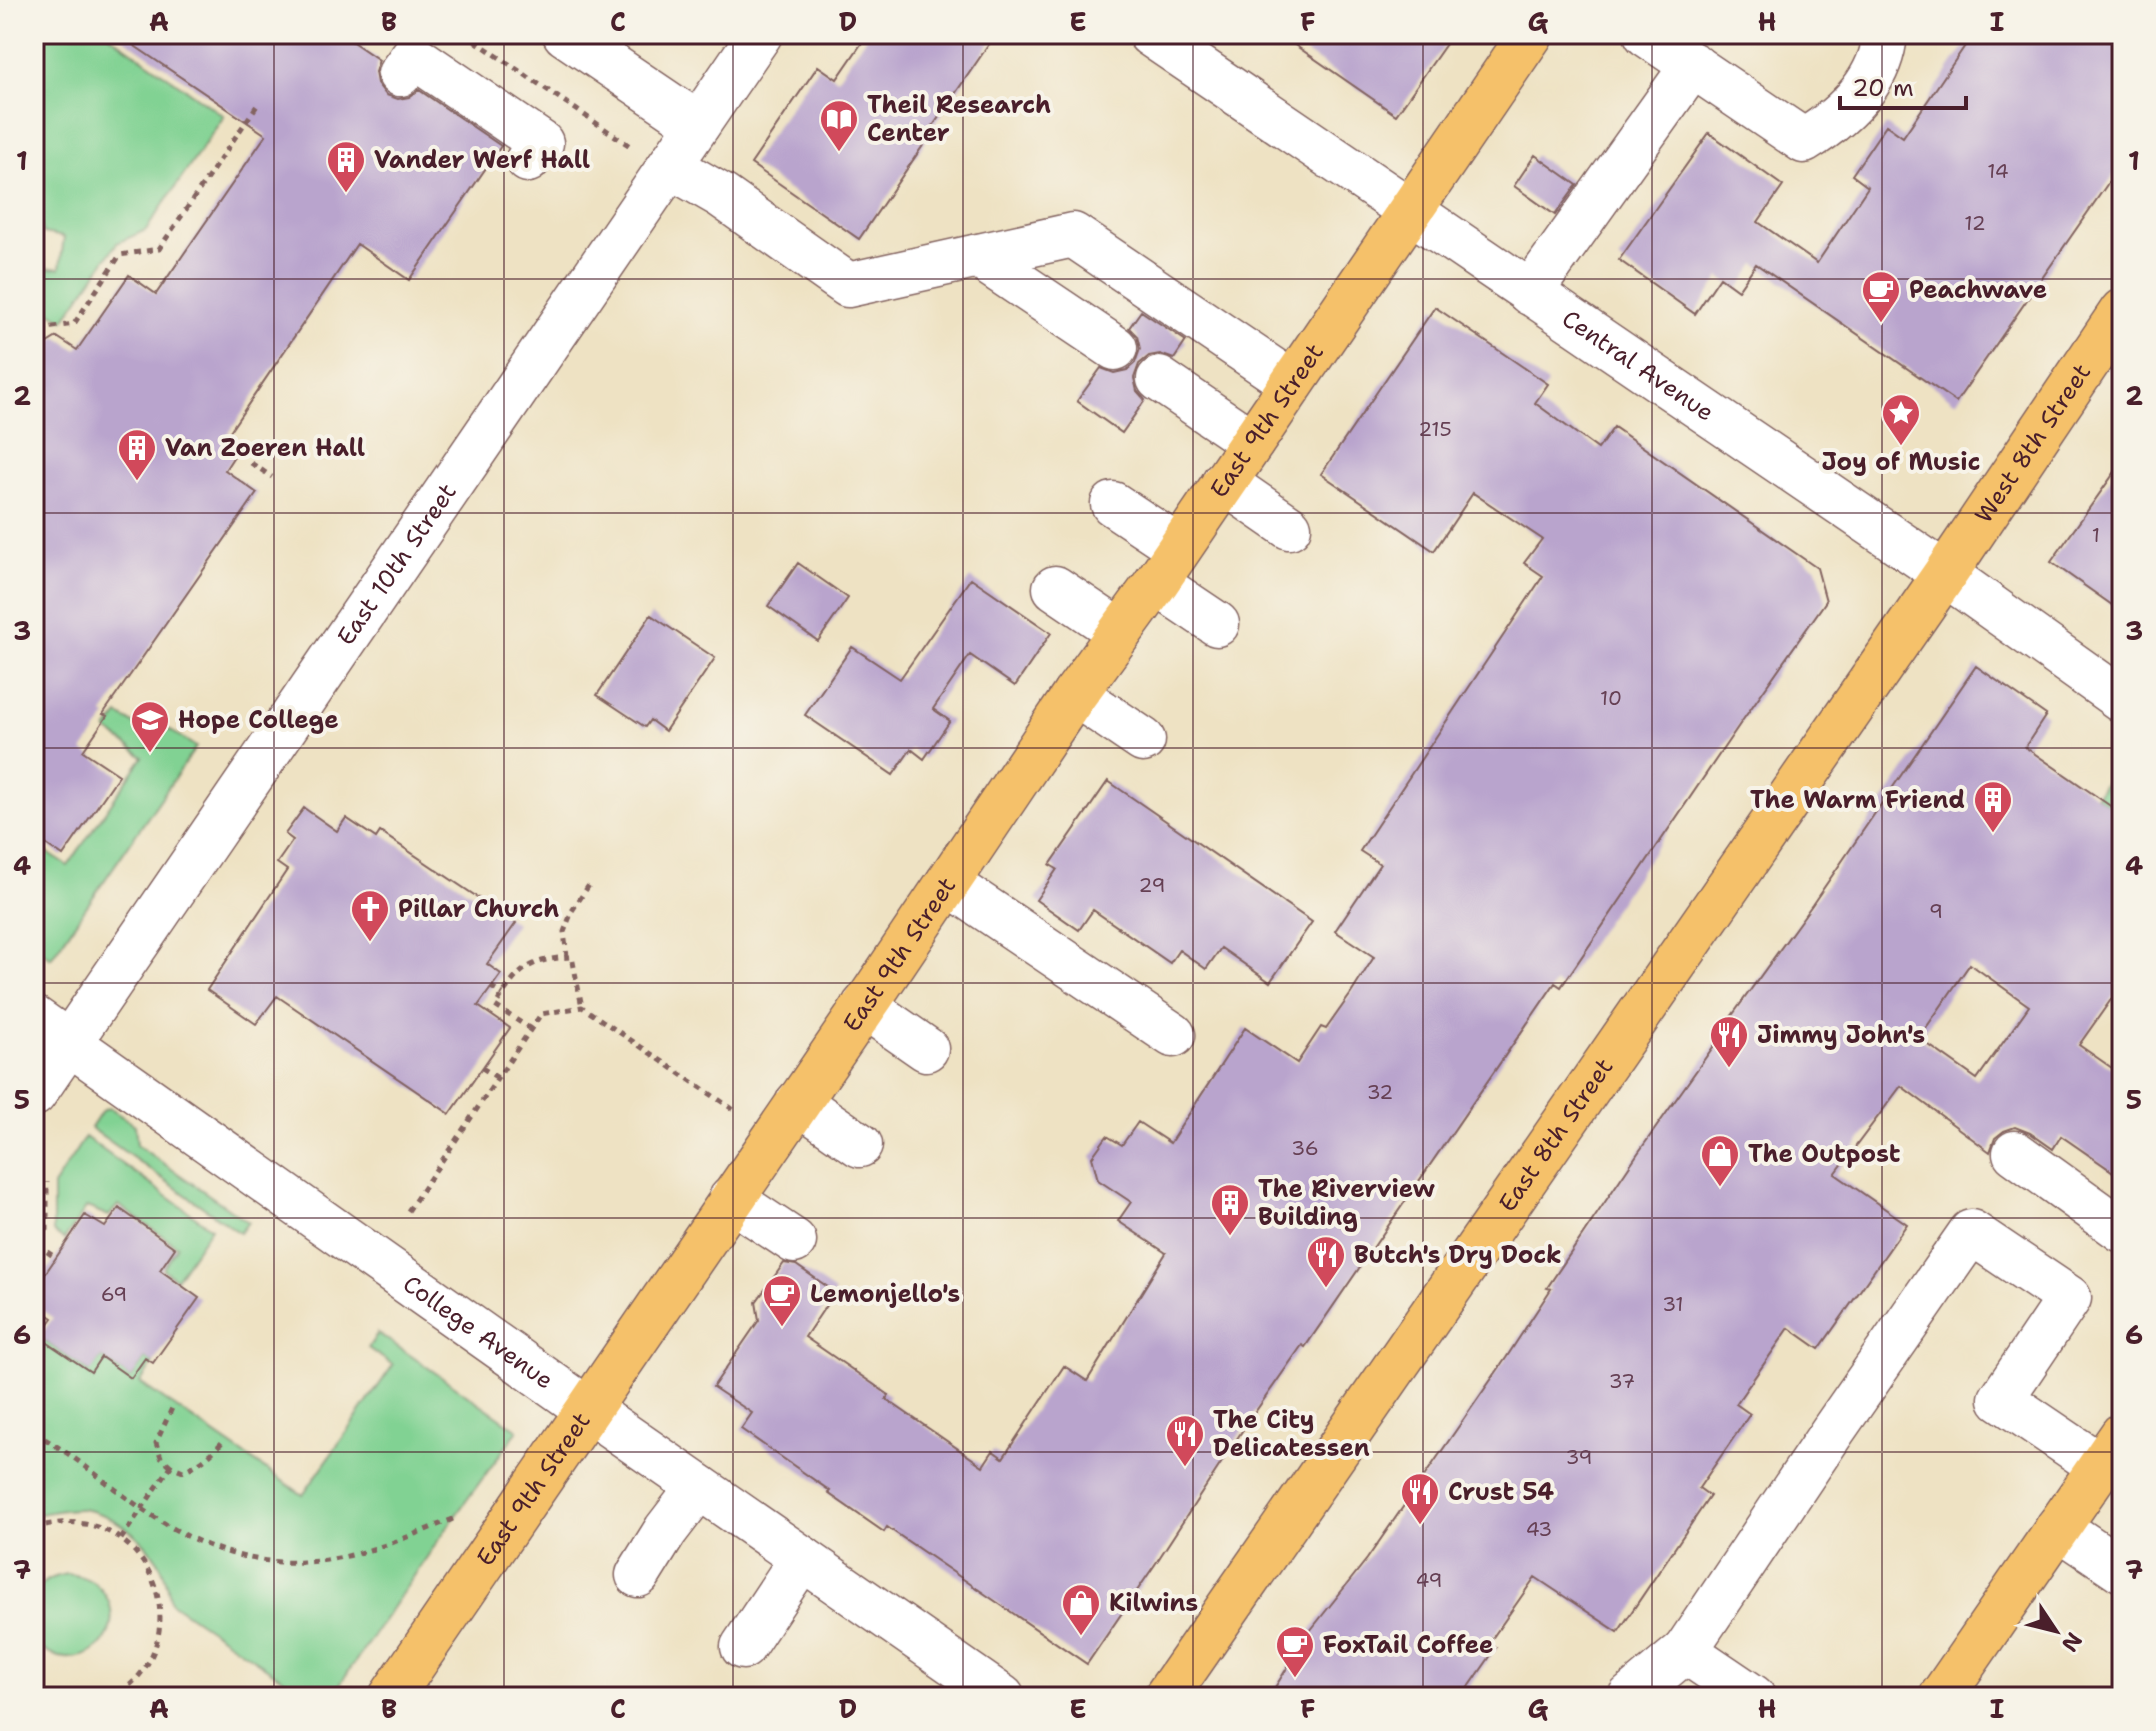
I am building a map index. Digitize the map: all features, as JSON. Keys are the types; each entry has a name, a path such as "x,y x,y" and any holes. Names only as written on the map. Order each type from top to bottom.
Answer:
{"main road":[{"name":"East 9th Street","path":"391,1697 1075,694 1531,34"},
{"name":"West 8th Street","path":"1945,574 2122,311"},
{"name":"East 8th Street","path":"1166,1697 1945,574"},
{"path":"1948,1695 2111,1450"}],"street":[{"path":"565,34 698,124"},
{"name":"East 10th Street","path":"34,1094 760,34"},
{"name":"Central Avenue","path":"1150,34 1945,574 2122,700"},
{"path":"1646,34 1804,141 1829,125 1856,101 1871,78 1884,46 1885,34"},
{"path":"400,74 413,56 541,143 528,160"},
{"path":"1530,293 1693,65"},
{"path":"670,166 722,196 848,285 1073,235 1292,383"},
{"path":"978,256 1115,348"},
{"path":"1159,379 1252,442"},
{"path":"1224,482 1289,527"},
{"path":"1113,504 1217,624"},
{"path":"1055,588 1120,632"},
{"path":"1075,694 1143,740"},
{"path":"948,883 1173,1035"},
{"path":"864,1006 926,1049"},
{"name":"College Avenue","path":"34,1018 587,1409 1002,1697"},
{"path":"798,1102 860,1145"},
{"path":"2015,1153 2122,1230"},
{"path":"731,1199 794,1241"},
{"path":"1630,1697 1685,1651 1971,1232 2069,1298 2001,1399 2111,1450"},
{"path":"638,1575 666,1530 699,1487"},
{"path":"2058,1527 2122,1570"},
{"path":"743,1647 802,1558"},
{"path":"1685,1651 1753,1697"}],"path":[{"path":"465,34 648,159 670,166"},
{"path":"34,342 46,328 74,324 120,255 159,249 258,104"},
{"path":"251,463 272,477"},
{"path":"567,957 564,932 572,911 589,885"},
{"path":"531,1029 495,1006 524,967 548,959 572,957 582,1007"},
{"path":"491,987 503,994"},
{"path":"408,1211 541,1014 582,1007 734,1110"},
{"path":"482,1068 498,1078"},
{"path":"47,1182 47,1231 36,1248 56,1258"},
{"path":"173,1406 156,1443 161,1457 171,1466 183,1471 195,1466 223,1441"},
{"path":"34,1433 55,1444 167,1525 219,1550 281,1564 366,1552 453,1519"},
{"path":"121,1539 171,1466"},
{"path":"34,1528 48,1523 91,1524 121,1539 137,1554 152,1578 157,1594 159,1624 153,1652 127,1687 113,1697"}],"green space":[{"path":"34,34 108,34 224,116 146,230 117,243 64,320 34,303 42,269 60,268 64,237 43,233 34,196"},
{"path":"119,715 156,737 165,727 196,747 51,958 34,946 34,844 68,866 143,757 107,730"},
{"path":"2113,770 2122,776 2122,814 2096,796"},
{"path":"109,1108 135,1125 137,1145 248,1222 240,1233 91,1128 102,1111"},
{"path":"85,1137 211,1228 176,1279 163,1269 177,1246 118,1205 109,1216 87,1207 64,1240 53,1232 53,1186"},
{"path":"378,1333 518,1430 331,1697 310,1697 171,1603 158,1561 144,1543 115,1521 82,1509 38,1514 34,1511 34,1334 90,1372 101,1357 131,1378 145,1358 153,1363 140,1383 303,1495 393,1365 368,1348"},
{"path":"66,1574 86,1579 100,1588 109,1602 112,1616 102,1644 89,1654 71,1658 57,1657 45,1651 36,1642 34,1634 37,1589 47,1581"}],"building":[{"path":"117,34 341,34 379,60 375,72 377,83 386,95 398,99 409,97 419,90 501,146 409,280 357,244 222,443 236,453 225,470 257,493 103,714 107,716 83,751 119,775 63,856 34,836 34,351 57,337 77,350 129,275 156,294 266,135"},
{"name":"Theil Research Center","path":"868,34 996,34 859,239 751,164 818,66 837,79"},
{"path":"1279,34 1453,34 1396,115"},
{"path":"1973,34 2122,34 2122,163 1956,402 1756,264 1738,290 1720,277 1695,314 1619,260 1709,133 1783,186 1758,222 1817,263 1868,187 1852,175 1886,125 1903,137"},
{"path":"1535,155 1577,185 1555,215 1514,186"},
{"path":"1435,307 1548,384 1535,403 1598,449 1614,427 1817,568 1826,601 1561,987 1555,983 1305,1347 1302,1345 1244,1428 1087,1664 887,1527 884,1532 741,1429 752,1413 713,1387 759,1320 756,1302 784,1263 796,1265 835,1292 805,1337 889,1395 886,1399 983,1466 993,1451 1003,1458 1064,1366 1087,1381 1166,1253 1118,1221 1131,1202 1098,1180 1092,1157 1107,1136 1122,1145 1138,1122 1170,1143 1245,1028 1297,1063 1321,1027 1326,1029 1350,995 1374,957 1335,931 1380,864 1360,851 1543,576 1524,563 1542,539 1473,493 1434,551 1321,474"},
{"path":"1141,311 1186,341 1174,359 1160,354 1149,356 1139,364 1134,378 1137,391 1145,400 1122,433 1077,401 1101,368 1114,373 1127,370 1135,363 1140,349 1137,336 1129,328"},
{"path":"2122,462 2122,612 2051,562"},
{"path":"798,563 848,598 818,641 768,606"},
{"path":"971,578 1051,633 1015,686 970,655 933,709 950,721 924,759 911,749 893,775 805,715 852,647 900,679"},
{"path":"651,615 715,658 665,731 650,720 645,727 597,695"},
{"path":"1976,666 2046,715 2025,747 2122,814 2122,984 2079,1045 2122,1075 2122,1178 2061,1136 2053,1149 2015,1127 1995,1138 1990,1152 1901,1086 1835,1174 1907,1224 1819,1349 1789,1328 1736,1404 1750,1414 1699,1488 1710,1496 1618,1632 1535,1577 1489,1643 1496,1648 1462,1697 1269,1697 1310,1631 1367,1559 1506,1358 1551,1289 1547,1288 1725,1030 1723,1028 1812,905","holes":["1970,964 2029,1006 1977,1079 1919,1038"]},
{"path":"1108,781 1312,922 1270,982 1221,948 1206,969 1179,950 1170,963 1093,910 1079,930 1036,900 1057,869 1050,865"},
{"name":"Pillar Church","path":"304,808 337,831 346,818 376,838 380,832 516,923 487,964 501,974 478,1006 510,1028 450,1114 277,996 256,1024 207,990 287,870 277,863 293,840 285,834"},
{"path":"119,1208 175,1248 160,1270 199,1298 153,1363 145,1358 131,1378 101,1357 91,1372 39,1337 53,1318 34,1305 34,1290 85,1215 105,1227"}],"place":[{"name":"Theil Research Center","path":"839,153"},
{"name":"Vander Werf Hall","path":"346,194"},
{"name":"Peachwave","path":"1881,324"},
{"name":"Joy of Music","path":"1901,447"},
{"name":"Van Zoeren Hall","path":"137,482"},
{"name":"Hope College","path":"150,754"},
{"name":"The Warm Friend","path":"1993,834"},
{"name":"Pillar Church","path":"370,943"},
{"name":"Jimmy John's","path":"1729,1069"},
{"name":"The Outpost","path":"1720,1188"},
{"name":"The Riverview Building","path":"1230,1237"},
{"name":"Butch's Dry Dock","path":"1326,1289"},
{"name":"Lemonjello's","path":"782,1328"},
{"name":"The City Delicatessen","path":"1185,1468"},
{"name":"Crust 54","path":"1420,1526"},
{"name":"Kilwins","path":"1081,1637"},
{"name":"FoxTail Coffee","path":"1295,1679"}]}
